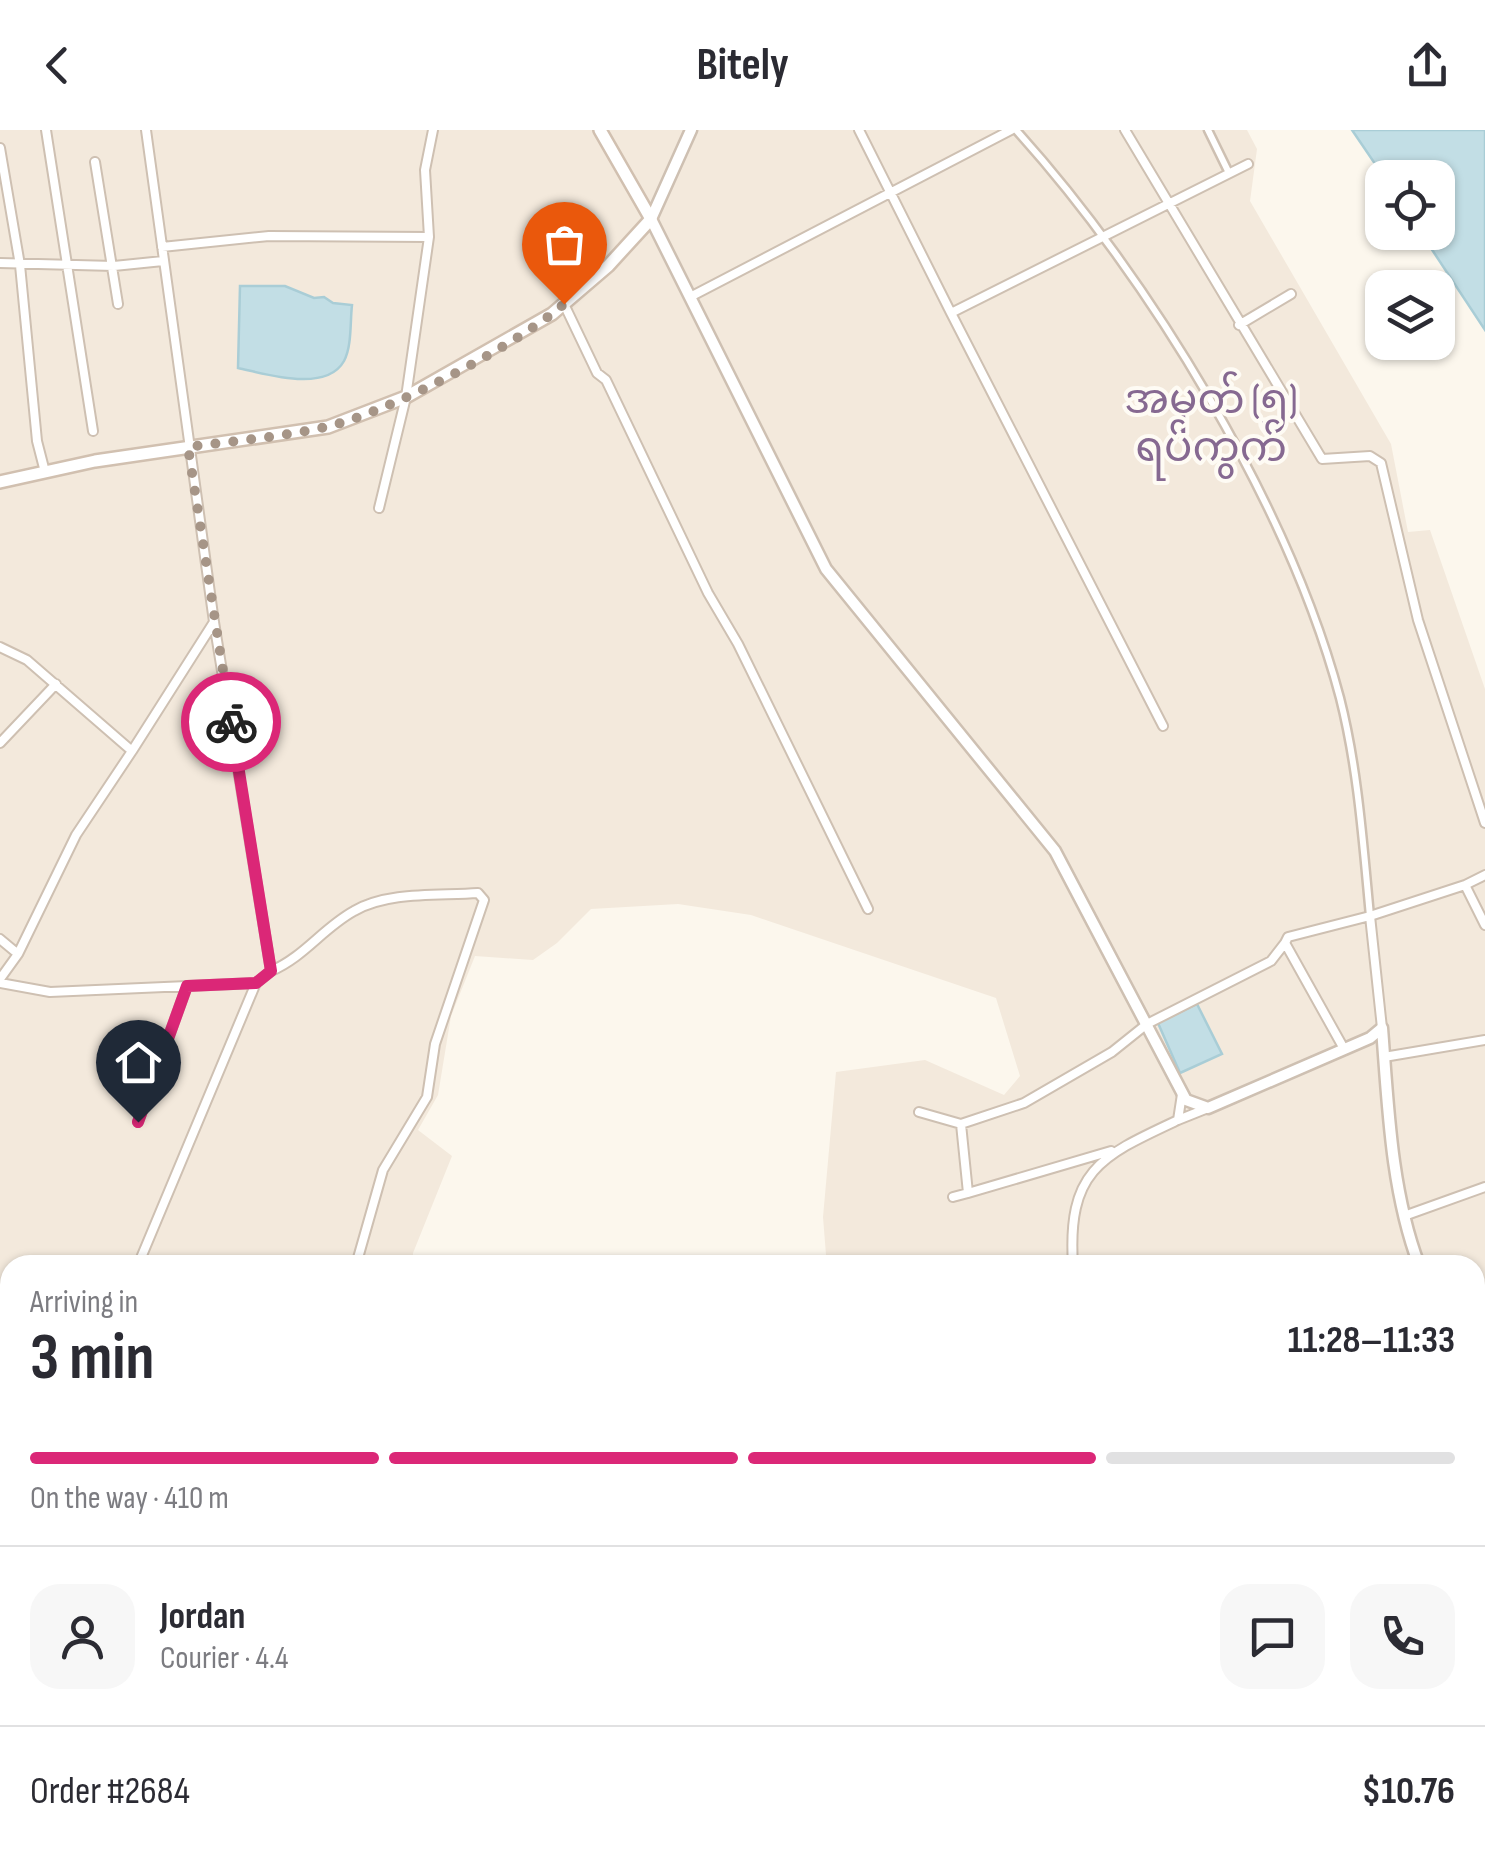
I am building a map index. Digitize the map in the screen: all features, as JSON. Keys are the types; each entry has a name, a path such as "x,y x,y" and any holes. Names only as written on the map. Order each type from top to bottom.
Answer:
{"main road":[{"path":"0,482 188,447 328,427 406,397 470,364 564,304 608,266 651,218 600,130"}],"street":[{"path":"46,130 93,431"},
{"path":"146,130 214,622 271,971"},
{"path":"379,508 406,397 428,237 425,170 433,130"},
{"path":"691,130 651,218 755,434 826,569 1055,851 1182,1094 1194,1106 1208,1108"},
{"path":"859,130 1162,726"},
{"path":"690,297 1014,130 1102,236 1220,422 1275,521 1296,569 1339,696 1350,746 1404,1216 1416,1255"},
{"path":"1125,130 1322,459 1370,456 1381,464 1418,620 1485,823"},
{"path":"1208,130 1229,174"},
{"path":"0,148 20,265 36,442 45,472"},
{"path":"95,162 118,304"},
{"path":"951,313 1248,164"},
{"path":"162,247 270,236 428,237"},
{"path":"0,264 114,266 164,261"},
{"path":"1239,325 1291,294"},
{"path":"564,304 597,373 606,380 868,910"},
{"path":"214,622 76,836 18,954 0,981 50,992 256,983"},
{"path":"0,647 26,660 132,752"},
{"path":"0,743 56,684"},
{"path":"918,1112 961,1124 1024,1103 1112,1052 1147,1024 1272,961 1288,937 1370,916 1485,875"},
{"path":"1465,885 1485,925"},
{"path":"142,1255 256,983 294,961 354,910 406,898 478,893 484,900 436,1044 427,1096 382,1170 359,1255"},
{"path":"0,940 18,954"},
{"path":"1285,943 1343,1047"},
{"path":"138,1122 187,986"},
{"path":"953,1197 1111,1152 1370,1038 1382,1028"},
{"path":"1384,1057 1485,1040"},
{"path":"1178,1120 1182,1094"},
{"path":"961,1124 968,1193"},
{"path":"1073,1255 1074,1216 1099,1163 1111,1152"},
{"path":"1404,1216 1485,1187"}],"shaded area":[{"path":"0,130 1247,130 1257,149 1250,201 1391,444 1408,532 1430,530 1485,689 1485,1255 826,1255 823,1217 836,1072 925,1060 1004,1095 1020,1076 996,998 751,915 678,904 591,909 557,943 533,960 475,956 451,1016 438,1095 418,1130 452,1156 413,1255 0,1255"}],"water":[{"path":"1352,130 1485,130 1485,330 1455,285 1455,270 1445,270 1432,250 1455,250 1455,160 1372,160"},
{"path":"240,286 285,286 314,298 352,305 350,341 344,361 335,371 310,379 238,368"},
{"path":"1197,1004 1222,1054 1180,1073 1158,1023"}],"way so far":[{"path":"231,722 188,447 328,427 406,397 454,373 564,304"}],"district":[{"name":"အမှတ် (၅) ရပ်ကွက်","path":"1211,422"}],"route":[{"path":"138,1122 187,986 256,983 271,971 231,722"}]}
